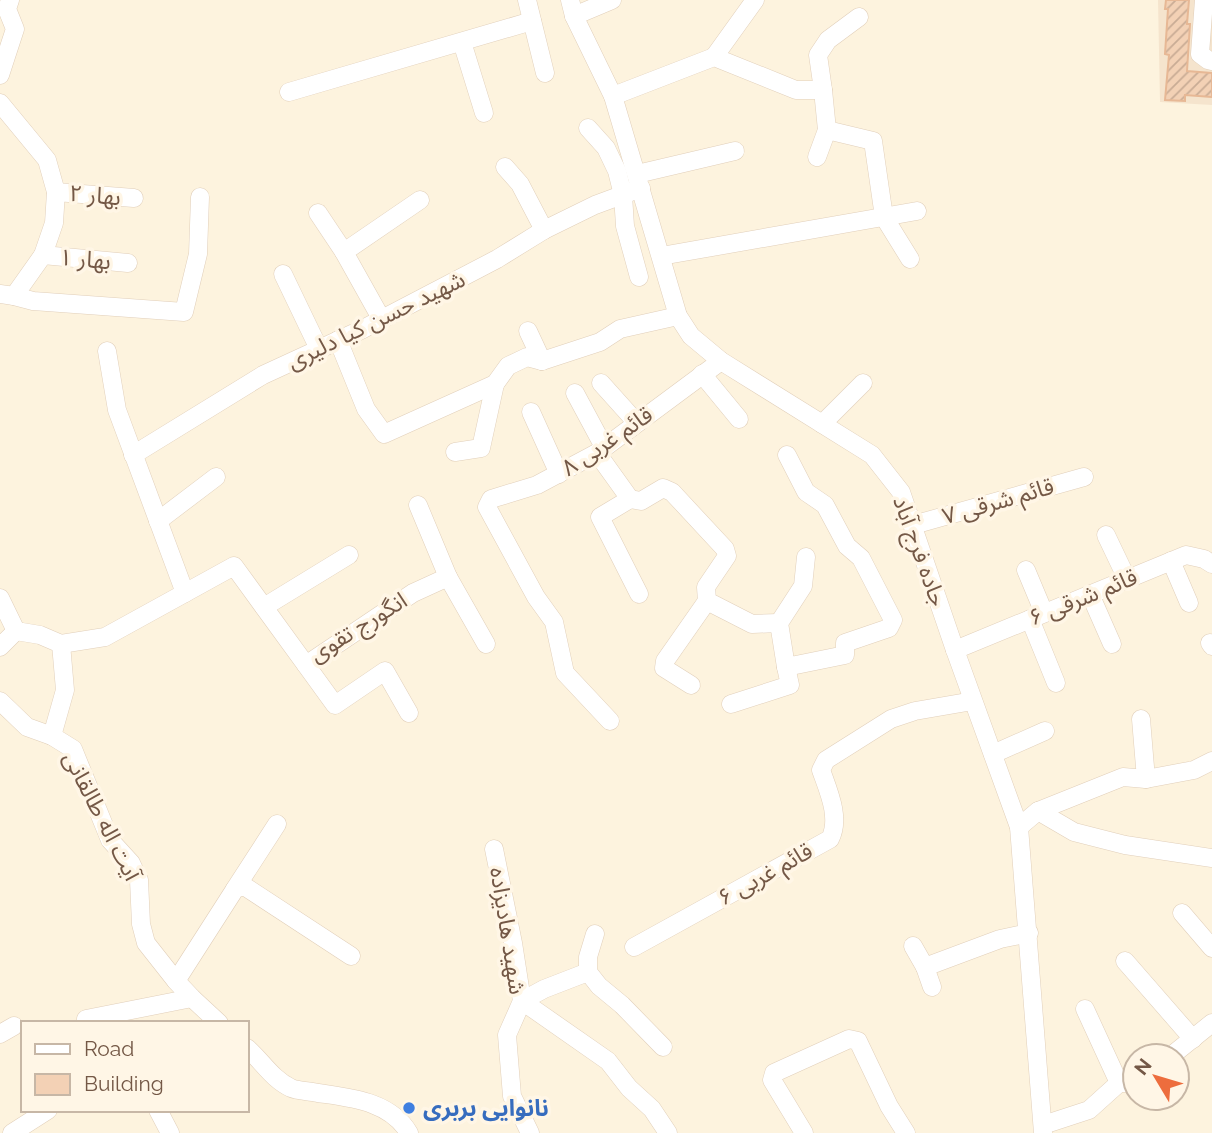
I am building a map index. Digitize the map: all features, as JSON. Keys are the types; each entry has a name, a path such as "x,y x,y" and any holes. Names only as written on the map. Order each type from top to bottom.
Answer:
{"street":[{"path":"0,75 15,29 7,9 10,0"},
{"path":"527,0 545,73"},
{"path":"572,8 612,0"},
{"path":"1204,0 1200,54 1212,61"},
{"path":"613,96 714,57 748,3"},
{"name":"جاده فرج آباد","path":"572,8 613,96 678,316 691,336 721,361 872,455 901,492 1019,827 1043,1129"},
{"path":"817,157 827,130 818,55 828,40 859,17"},
{"path":"289,92 532,20"},
{"path":"462,42 484,113"},
{"path":"714,57 796,90 822,90"},
{"path":"0,103 47,160 56,191 54,223 43,255 7,295 33,301 184,312 198,254 200,197"},
{"path":"588,128 606,148 617,171 623,195 625,226 639,277"},
{"path":"827,130 873,141 884,217 910,259"},
{"name":"شهید حسن کیا دلیری","path":"134,455 263,375 382,320 497,259 544,230 595,205 623,195 639,181 735,151"},
{"path":"505,167 520,184 544,230"},
{"name":"بهار ۲","path":"56,191 134,198"},
{"path":"344,252 420,200"},
{"path":"661,256 917,212"},
{"path":"318,214 344,252 382,320"},
{"name":"بهار ۱","path":"43,255 128,262"},
{"path":"283,274 320,349"},
{"path":"455,452 481,448 495,384 508,366 527,358 541,361 600,342 620,329 678,316"},
{"path":"528,331 541,361"},
{"path":"338,341 366,409 384,434 495,384"},
{"path":"16,631 40,635 61,644 105,637 185,593 117,410 107,351"},
{"name":"قائم غربی ۸","path":"610,721 565,673 554,622 536,597 487,507 491,499 537,485 601,450 721,361"},
{"path":"702,374 739,419"},
{"path":"601,383 636,422"},
{"path":"822,424 863,383"},
{"path":"575,393 601,450 630,499"},
{"path":"531,412 559,474"},
{"path":"786,667 845,655 845,643 890,628 893,620 861,558 848,547 825,505 806,492 788,455"},
{"path":"158,521 216,477"},
{"name":"قائم شرقی ۷","path":"913,525 1084,477"},
{"path":"639,594 600,517 630,499 641,501 663,488 672,492 725,549 727,556 706,587 707,601 665,661 664,668 691,685"},
{"path":"418,505 448,577 486,644"},
{"path":"1106,535 1127,579"},
{"path":"264,607 349,555"},
{"name":"قائم شرقی ۶","path":"955,650 1186,555 1204,559 1212,564"},
{"path":"731,704 790,685 779,623 803,586 806,557"},
{"path":"1171,561 1189,603"},
{"name":"انگورج تقوی","path":"185,593 234,566 306,665 413,593 448,577"},
{"path":"1026,570 1056,683"},
{"path":"1090,594 1112,644"},
{"path":"0,598 16,631"},
{"path":"707,601 752,624 779,623"},
{"path":"0,647 16,631"},
{"path":"52,736 65,690 61,644"},
{"path":"306,665 335,705 385,671 409,713"},
{"name":"آیت اله طالقانی","path":"0,701 27,727 52,736 73,749 110,840 131,863 139,880 141,924 146,943 176,981 217,1021"},
{"name":"قائم غربی ۶","path":"634,947 830,839 834,831 831,797 821,770 826,760 891,719 915,710 973,701"},
{"path":"1141,719 1146,779"},
{"path":"993,754 1045,731"},
{"path":"1019,827 1038,811 1123,777 1146,779 1194,770 1212,761"},
{"path":"1038,811 1074,832 1125,845 1212,858"},
{"path":"176,981 277,824"},
{"name":"شهید هادیزاده","path":"494,849 522,1001 507,1035 512,1096 530,1133"},
{"path":"235,889 244,886 351,956"},
{"path":"1182,913 1212,948"},
{"path":"925,967 1000,939 1029,933"},
{"path":"595,934 587,957 588,971 599,986 622,1005 663,1047"},
{"path":"913,946 932,987"},
{"path":"1125,961 1193,1039"},
{"path":"588,971 522,1001 608,1061 629,1088 652,1109 668,1133"},
{"path":"86,1018 192,998"},
{"path":"1084,1009 1121,1073"},
{"path":"1189,1042 1212,1023"},
{"path":"804,1133 772,1080 774,1073 849,1039 858,1041 889,1106 906,1133"},
{"path":"248,1049 271,1075 292,1088 361,1100 392,1113 402,1121 409,1133"},
{"path":"1043,1129 1089,1110 1121,1087"},
{"path":"12,1133 45,1112"},
{"path":"159,1112 170,1133"}],"shaded area":[{"path":"1158,0 1212,0 1212,105 1160,102"}],"building":[{"path":"1166,0 1189,0 1187,71 1212,73 1212,97 1185,95 1185,101 1165,100 1169,55 1165,54 1168,9 1165,9"}],"place":[{"name":"نانوایی بربری","path":"409,1108"}]}
